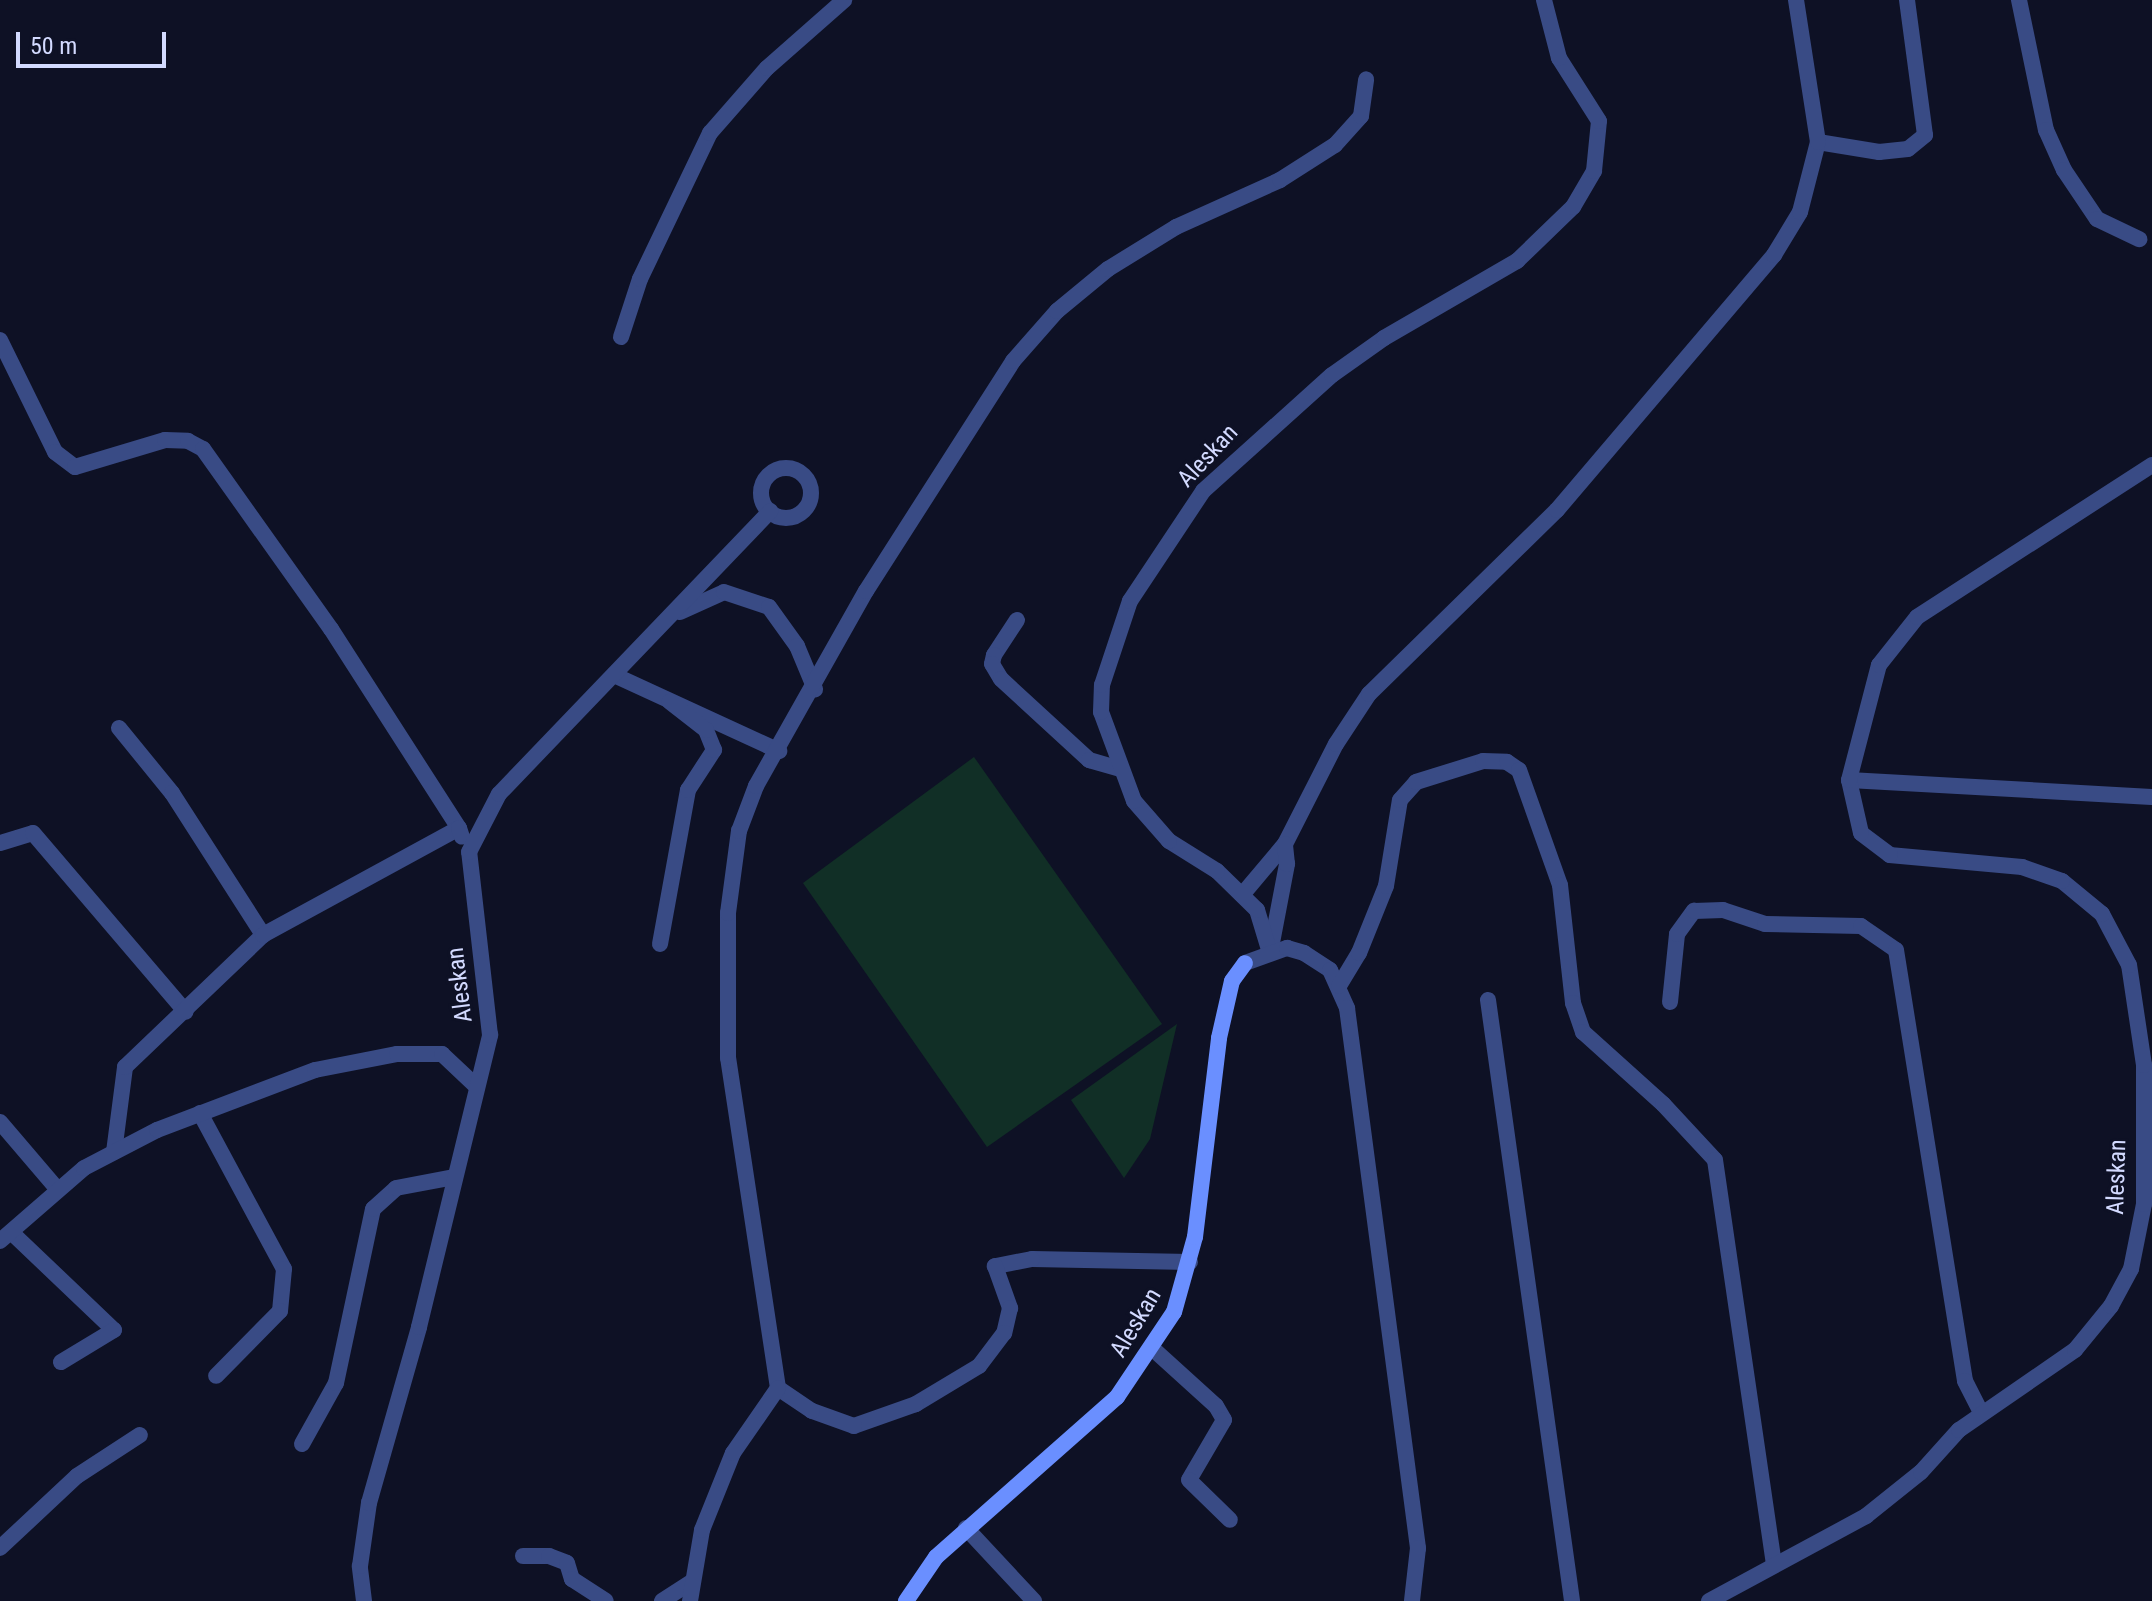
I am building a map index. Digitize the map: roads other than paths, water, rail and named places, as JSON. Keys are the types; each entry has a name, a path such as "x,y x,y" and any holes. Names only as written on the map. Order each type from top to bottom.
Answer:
{"street":[{"path":"621,337 640,279 710,133 767,68 844,0"},
{"name":"Aleskan","path":"1270,953 1257,910 1217,871 1169,841 1134,801 1101,712 1102,685 1130,601 1203,491 1332,375 1546,238 1573,207 1594,171 1599,121 1559,58 1544,0"},
{"path":"1242,895 1285,844 1336,744 1369,694 1557,510 1774,255 1800,212 1818,142 1796,0"},
{"path":"1818,142 1879,152 1908,149 1925,135 1907,0"},
{"path":"2019,0 2046,130 2064,170 2097,219 2139,239"},
{"path":"690,1601 702,1530 733,1453 778,1388 728,1058 728,913 739,831 756,786 815,689 866,591 979,412 1057,311 1108,269 1176,227 1280,180 1335,145 1361,116 1366,79"},
{"name":"Aleskan","path":"0,340 55,452 75,467 165,440 188,441 203,449 331,629 459,828 469,852 490,1035 369,1503 360,1566 364,1601"},
{"path":"2152,465 1917,617 1879,665 1849,780 2152,797"},
{"path":"469,852 499,794 770,511"},
{"path":"667,619 724,592 769,607 783,621 815,689"},
{"path":"1017,620 994,655 992,664 1001,679 1089,760 1120,769"},
{"path":"614,675 779,751"},
{"path":"660,944 688,790 714,750 706,730 670,702"},
{"path":"119,728 172,793 263,935"},
{"path":"1412,1601 1416,1533 1348,1020 1339,986 1359,953 1386,886 1400,800 1416,782 1483,761 1507,762 1519,770 1560,885 1573,1003 1583,1032 1663,1104 1715,1160 1774,1562"},
{"name":"Aleskan","path":"1709,1601 1774,1562 1866,1516 1921,1472 1981,1413 2075,1350 2111,1306 2131,1269 2144,1204 2144,1065 2129,965 2102,914 2062,881 2022,867 1890,855 1861,833 1849,780"},
{"path":"114,1152 125,1067 186,1012 263,935 459,828"},
{"path":"0,843 33,833 186,1012"},
{"path":"1270,953 1287,864 1285,844"},
{"path":"1670,1002 1677,934 1694,911 1723,910 1765,924 1861,926 1896,950 1965,1381 1981,1413"},
{"name":"Aleskan","path":"906,1601 936,1557 1117,1397 1174,1312 1190,1262 1219,1038 1232,981 1245,963 1287,948 1304,953 1330,970 1339,986"},
{"path":"1488,1000 1572,1601"},
{"path":"61,1362 114,1330 5,1236 58,1190 114,1152 200,1113 315,1070 397,1054 442,1054 477,1087"},
{"path":"200,1113 284,1269 280,1311 216,1376"},
{"path":"0,1122 58,1190"},
{"path":"302,1444 336,1383 373,1209 396,1188 455,1177"},
{"path":"778,1388 812,1411 854,1426 916,1404 979,1366 1004,1333 1010,1308 995,1266 1032,1259 1190,1262"},
{"path":"1152,1348 1216,1406 1224,1420 1189,1480 1230,1520"},
{"path":"0,1548 77,1476 140,1435"},
{"path":"966,1528 1034,1601"},
{"path":"523,1556 549,1556 567,1563 572,1579 606,1601"},
{"path":"662,1601 693,1581"}]}
